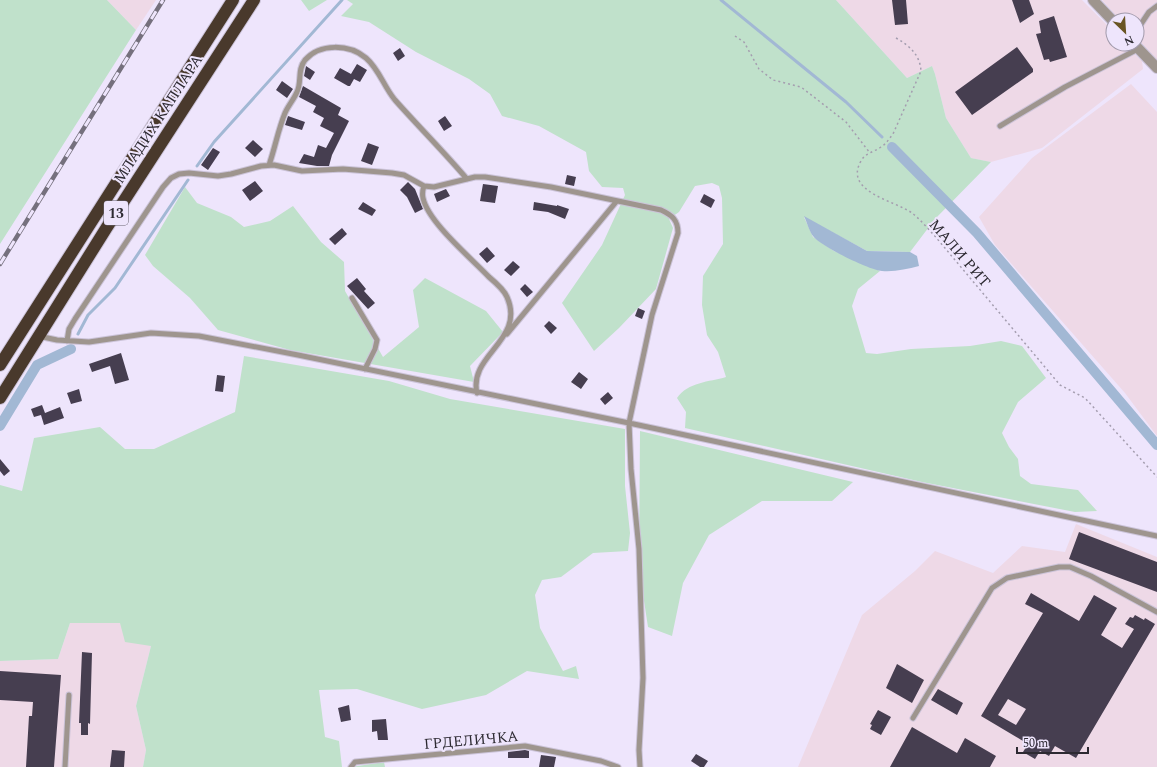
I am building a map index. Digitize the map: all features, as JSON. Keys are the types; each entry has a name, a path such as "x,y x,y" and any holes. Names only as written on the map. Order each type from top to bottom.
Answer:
{"highway":[{"name":"МЛАДИХ КАПЛАРА","path":"0,365 232,0"},
{"name":"МЛАДИХ КАПЛАРА","path":"0,398 111,221 254,0"}],"street":[{"path":"1093,0 1105,13"},
{"path":"1142,52 1157,68"}],"lane":[{"path":"1145,18 1149,12 1157,6"},
{"path":"269,165 285,113 300,86 299,73 304,61 321,50 340,47 354,51 366,58 376,70 396,101 435,142 466,179"},
{"path":"1000,126 1126,52"},
{"path":"67,341 69,329 74,319 163,187 171,178 179,174 189,173 218,176 269,165 302,171 343,169 392,173 404,175 424,186 434,187 480,177 507,180 661,210 670,214 678,225 678,234 652,315 629,423 631,469 639,549 643,678 639,750 640,767"},
{"path":"424,186 423,198 430,214 440,227 507,295 511,311 504,338"},
{"path":"477,393 475,380 479,370 616,202"},
{"path":"352,298 377,340 375,349 365,369"},
{"path":"43,337 67,341 89,342 151,332 185,335 298,355 477,393 629,423 1157,536"},
{"path":"913,718 992,588 1007,578 1059,567 1070,568 1091,576 1157,612"},
{"path":"65,767 69,695"},
{"name":"ГРДЕЛИЧКА","path":"351,767 355,762 525,746 601,761 618,767"}],"path":[{"path":"735,36 744,42 759,69 773,80 801,87 846,122 870,153"},
{"name":"МАЛИ РИТ","path":"896,38 906,43 914,51 920,63 921,71 893,134 880,147 865,156 858,166 858,174 864,187 886,201 912,213 934,235 1060,385 1086,398 1157,476"}],"shaded area":[{"path":"107,0 156,0 136,30"},
{"path":"836,0 1082,0 1105,23 1105,52 1133,52 1142,61 1143,69 1042,148 991,162 971,158 946,118 932,66 907,78"},
{"path":"1102,0 1157,0 1157,60 1145,47 1145,12 1113,12"},
{"path":"1131,84 1157,112 1157,436 1125,393 995,245 979,217 1032,158"},
{"path":"1076,524 1157,557 1157,767 798,767 862,615 915,571 935,551 993,573 1022,546 1065,552"},
{"path":"70,623 120,623 151,646 136,706 146,750 143,767 0,767 0,661 58,659"}],"green space":[{"path":"0,0 107,0 136,30 0,244"},
{"path":"301,0 327,0 309,11"},
{"path":"347,0 836,0 907,78 932,66 946,118 971,158 991,162 935,219 910,252 867,251 804,217 813,237 834,251 880,271 858,289 852,306 866,353 877,354 911,349 970,346 1001,341 1022,346 1046,378 1018,402 1002,433 1009,447 1018,459 1020,476 1031,484 1078,490 1097,511 1075,512 922,482 685,428 686,412 677,398 693,386 726,377 718,352 707,335 702,305 703,276 723,244 722,198 719,186 712,183 695,186 679,212 669,219 673,228 656,289 619,328 594,351 562,303 602,245 625,195 623,188 602,187 589,171 586,152 539,126 502,116 490,94 469,79 416,52 369,22 341,16 353,4"},
{"path":"185,187 197,203 231,217 244,227 270,221 293,206 321,242 344,262 345,291 383,357 419,327 413,290 425,278 486,311 503,332 470,366 474,382 290,350 218,330 190,298 153,266 145,255"},
{"path":"244,356 389,381 450,399 625,429 625,486 630,533 628,551 593,553 561,577 542,580 535,595 540,628 563,671 576,666 579,679 527,671 486,695 422,709 357,689 319,690 325,737 339,741 342,767 143,767 146,750 136,706 151,646 125,642 120,623 70,623 58,659 0,661 0,485 22,491 34,438 100,427 125,449 154,449 235,412"},
{"path":"640,431 853,482 832,501 762,501 709,535 683,583 672,636 648,627 639,568"},
{"path":"384,762 385,767 351,767"}],"water":[{"path":"804,216 867,251 910,252 917,256 919,266 896,271 882,271 867,267 834,251 817,240 809,229"}],"building":[{"path":"892,0 906,0 908,24 895,25"},
{"path":"1012,0 1029,0 1034,14 1020,23"},
{"path":"1054,16 1067,57 1050,62 1049,59 1044,60 1036,34 1041,33 1039,21"},
{"path":"1017,47 1033,69 1033,72 972,115 955,92"},
{"path":"400,48 405,56 398,61 393,53"},
{"path":"357,64 367,70 360,82 354,79 350,86 348,86 334,78 340,68 351,74"},
{"path":"306,66 315,72 310,80 304,76"},
{"path":"282,81 293,89 287,98 276,90"},
{"path":"303,86 341,108 338,115 349,121 332,155 329,166 299,163 304,154 314,157 318,145 326,148 334,133 320,126 324,118 313,112 316,106 299,97"},
{"path":"288,116 305,122 302,130 285,125"},
{"path":"445,116 452,126 444,131 438,121"},
{"path":"253,140 263,149 255,157 245,148"},
{"path":"368,143 379,147 372,165 361,161"},
{"path":"213,148 220,152 208,170 201,165"},
{"path":"567,175 576,177 574,186 565,184"},
{"path":"255,181 263,191 250,201 242,190"},
{"path":"408,182 415,189 423,209 415,213 407,197 400,190"},
{"path":"483,184 498,186 495,203 480,201"},
{"path":"446,189 450,196 437,202 434,194"},
{"path":"704,194 715,200 711,208 700,202"},
{"path":"363,202 376,210 372,216 358,209"},
{"path":"534,202 557,205 569,209 565,219 548,212 533,210"},
{"path":"342,228 347,234 335,245 329,239"},
{"path":"487,247 495,256 487,263 479,254"},
{"path":"513,261 520,267 511,276 504,270"},
{"path":"357,278 366,289 364,291 375,303 368,309 347,286"},
{"path":"525,284 533,292 527,297 520,289"},
{"path":"638,308 645,311 642,319 635,316"},
{"path":"549,321 557,328 551,334 544,326"},
{"path":"121,353 129,380 115,384 110,366 92,372 89,364"},
{"path":"579,372 588,379 581,389 571,382"},
{"path":"217,375 225,376 223,392 215,391"},
{"path":"79,389 82,401 71,404 67,393"},
{"path":"608,392 613,398 605,405 600,399"},
{"path":"42,405 45,413 60,407 64,418 44,425 41,415 34,417 31,409"},
{"path":"0,459 10,471 4,476 0,471"},
{"path":"1079,532 1157,562 1157,592 1069,559"},
{"path":"1031,593 1079,621 1094,595 1117,608 1101,635 1122,648 1134,629 1125,624 1130,617 1133,618 1135,615 1144,620 1145,618 1155,624 1076,758 1055,746 1049,756 1040,751 1035,759 1023,752 1028,744 981,716 1043,613 1025,604","holes":["1008,699 1026,709 1016,725 998,715"]},
{"path":"82,652 92,653 90,724 88,723 88,735 81,735 81,723 79,723"},
{"path":"897,664 924,680 912,703 886,688"},
{"path":"0,671 61,675 54,767 26,767 29,716 32,716 33,702 0,700"},
{"path":"938,689 963,703 957,715 931,700"},
{"path":"349,705 351,720 341,722 338,708"},
{"path":"878,710 891,717 881,735 870,729 872,725 870,724"},
{"path":"386,719 388,740 378,740 377,731 372,732 372,720"},
{"path":"912,727 957,753 965,738 996,756 990,767 890,767"},
{"path":"112,750 125,751 124,767 110,767"},
{"path":"529,751 529,758 508,758 508,752"},
{"path":"696,754 708,761 704,767 700,767 691,761"},
{"path":"541,755 556,757 554,767 539,767"}],"waterway":[{"path":"197,166 214,142 342,0"},
{"path":"721,0 846,102 882,137"},
{"path":"892,147 977,233 1157,445"},
{"path":"78,334 88,315 115,288 188,180"},
{"path":"0,426 37,365 71,349"}],"railway":[{"path":"0,264 163,0"}]}
